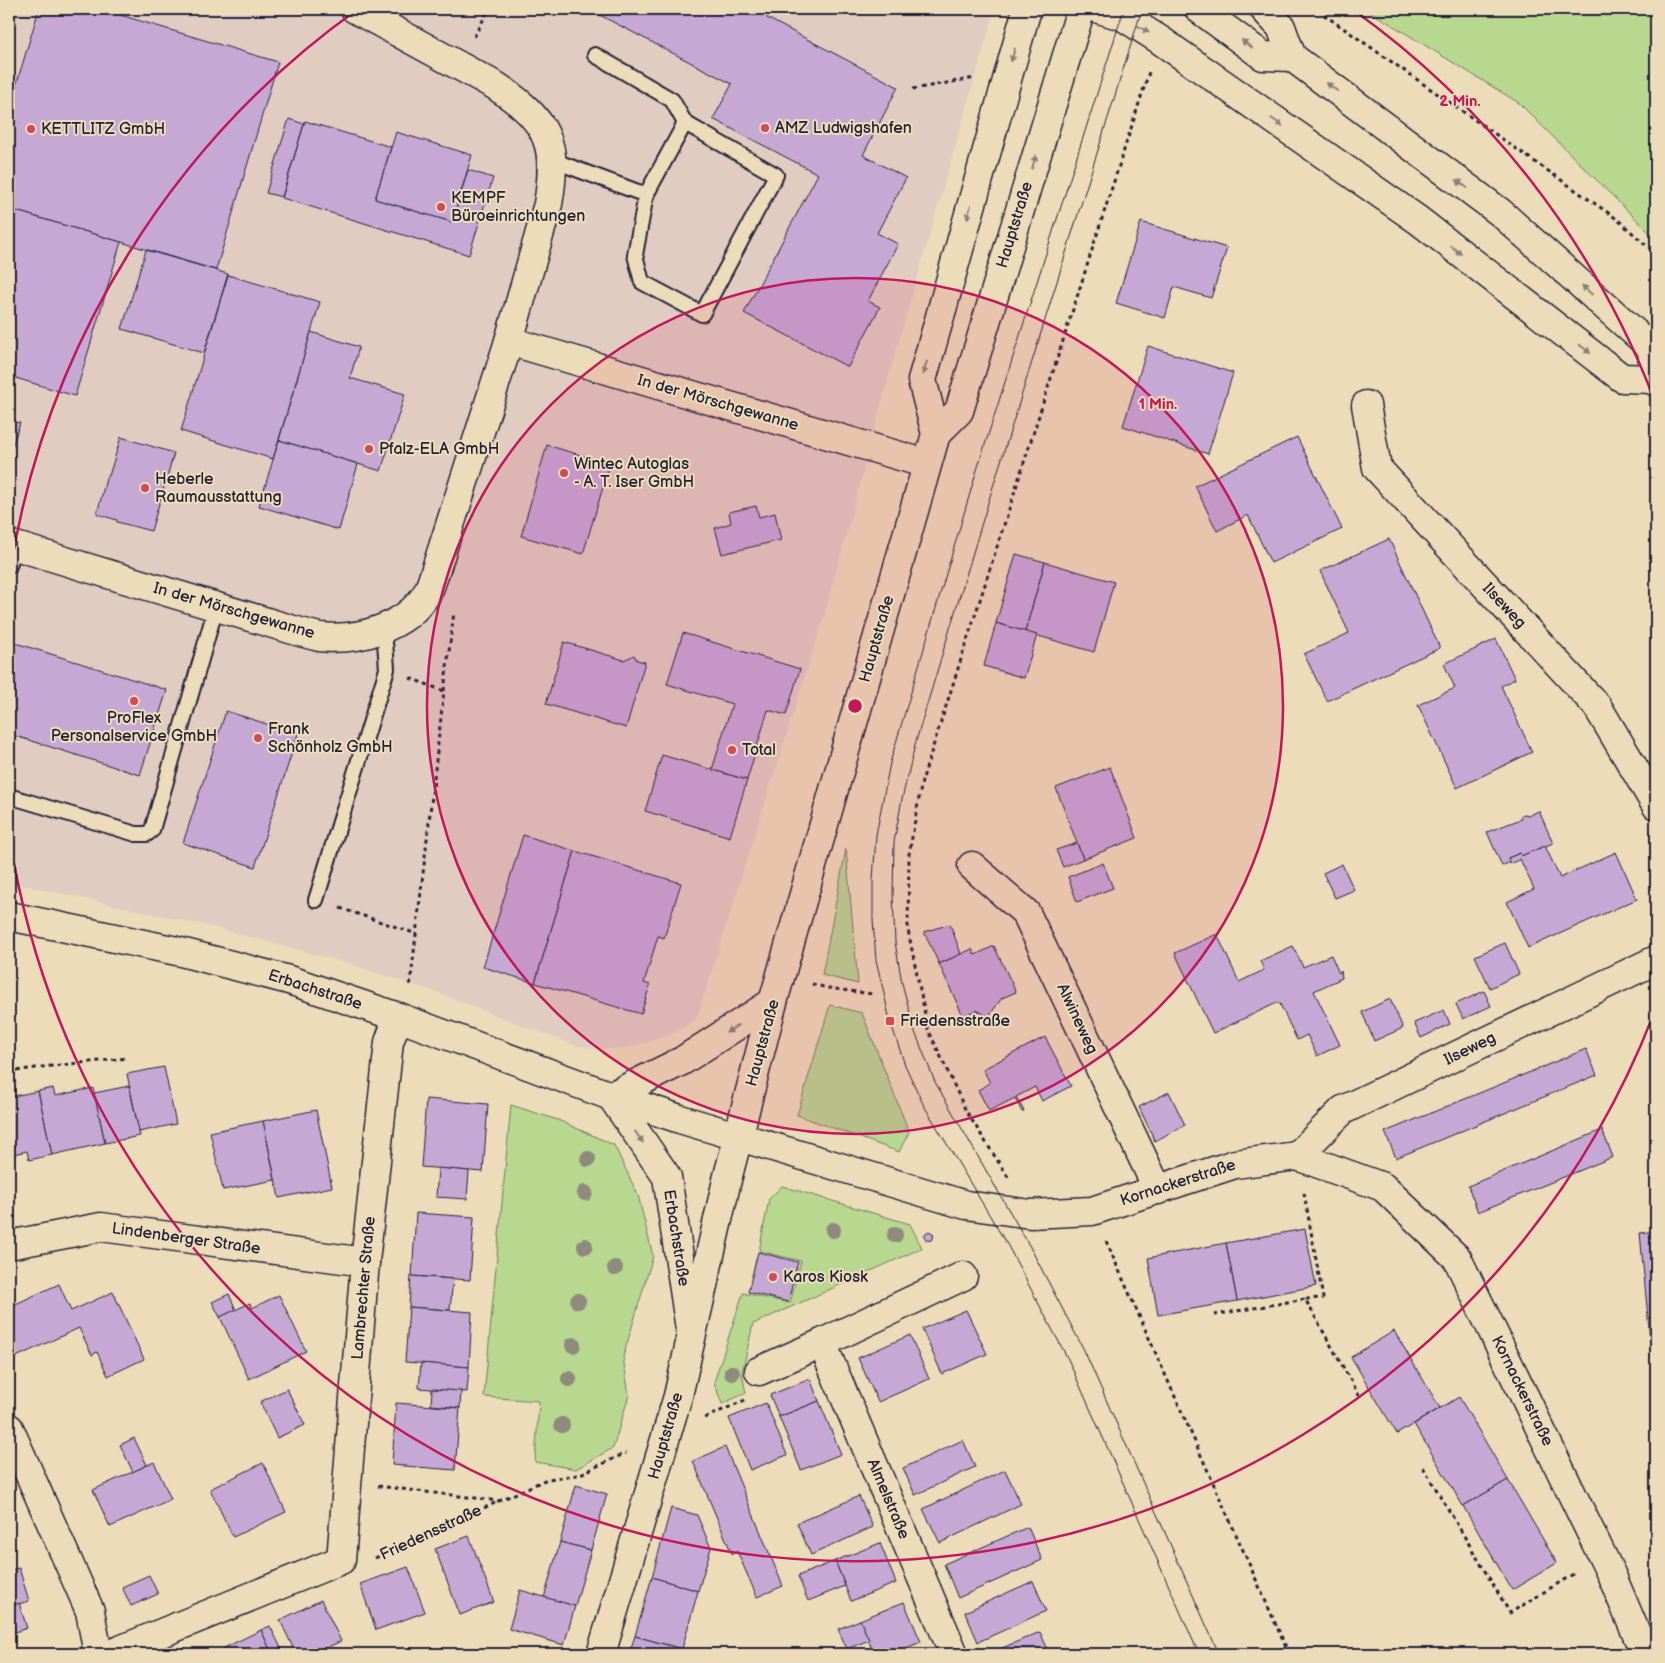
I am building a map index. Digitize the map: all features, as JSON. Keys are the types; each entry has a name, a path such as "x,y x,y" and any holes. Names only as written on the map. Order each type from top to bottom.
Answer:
{"street":[{"name":"In der Mörschgewanne","path":"11,552 319,636 342,638 384,628 401,619 427,593 509,341 548,204 552,181 552,160 548,141 540,124 515,98 355,9"},
{"path":"936,434 922,380 1027,9"},
{"name":"Hauptstraße","path":"601,1654 678,1396 738,1136 773,1002 927,464 936,434 959,411 1081,9"},
{"path":"1099,9 1122,16 1160,40 1418,220 1622,378 1655,381 1652,348 1501,213 1292,57 1281,27 1264,9"},
{"path":"1200,9 1263,56 1292,57"},
{"name":"In der Mörschgewanne","path":"509,341 927,464"},
{"name":"Ilseweg","path":"1366,405 1377,468 1597,706 1656,805"},
{"name":"Alwineweg","path":"972,866 1026,913 1158,1190"},
{"name":"Erbachstraße","path":"9,916 177,951 288,980 398,1017 611,1096 738,1136"},
{"name":"Ilseweg","path":"1297,1156 1343,1110 1656,960"},
{"path":"611,1096 682,1061 773,1002"},
{"name":"Lambrechter Straße","path":"341,1560 365,1262 389,1042 398,1017"},
{"name":"Erbachstraße","path":"611,1096 667,1177 691,1337"},
{"name":"Kornackerstraße","path":"738,1136 966,1205 1030,1214 1092,1211 1235,1164 1297,1156 1383,1187 1457,1258 1602,1556 1644,1654"},
{"name":"Lindenberger Straße","path":"9,1245 101,1227 365,1262"},
{"path":"759,1371 963,1276"},
{"name":"Almelstraße","path":"822,1343 954,1654"},
{"path":"9,1428 90,1611 98,1654"},
{"path":"110,1654 341,1560"}],"lane":[{"path":"595,55 672,100 685,124 776,175 702,314 642,282 635,255 646,195 685,124"},
{"path":"552,160 646,195"},
{"path":"9,796 136,834 147,834 152,830 216,607"},
{"path":"316,900 387,669 384,628"}],"path":[{"path":"1318,9 1473,120 1617,219 1656,254"},
{"path":"1030,1214 966,1111 928,1029 908,930 909,854 922,781 1160,40"},
{"path":"913,89 978,78"},
{"path":"387,669 444,691 410,990 398,1017"},
{"path":"316,900 417,934"},
{"path":"781,975 827,988 873,994"},
{"path":"9,1072 128,1058"},
{"path":"1214,1316 1305,1299 1323,1298 1297,1156"},
{"path":"1092,1211 1288,1654"},
{"path":"1305,1299 1361,1399"},
{"name":"Friedensstraße","path":"341,1560 370,1561 547,1479 578,1475 666,1436 756,1395 759,1371"},
{"path":"1423,1467 1510,1613 1602,1556"},
{"path":"347,1482 499,1501"}],"shaded area":[{"path":"9,9 995,9 895,354 825,613 697,1018 686,1026 666,1036 619,1049 600,1049 574,1045 432,991 347,963 209,926 9,882"}],"green space":[{"path":"1366,9 1656,9 1656,239 1519,103"},
{"path":"846,849 858,984 822,975"},
{"path":"830,1005 862,1013 909,1132 899,1152 797,1115"},
{"path":"511,1105 558,1120 614,1145 638,1195 653,1256 623,1357 629,1395 613,1448 576,1469 535,1462 539,1401 484,1397"},
{"path":"782,1186 910,1224 922,1248 753,1324 742,1373 746,1393 722,1404 714,1382 743,1293 790,1303 801,1261 759,1251 769,1199"}],"building":[{"path":"39,9 100,9 278,62 216,270 9,209 9,109"},
{"path":"588,9 771,9 767,18 898,87 863,155 906,178 877,233 898,244 868,301 880,307 848,367 744,313 818,174 713,119 732,84"},
{"path":"289,119 304,124 282,197 266,193"},
{"path":"305,121 391,147 375,199 452,222 468,170 493,178 469,255 282,198"},
{"path":"396,132 472,155 452,222 375,199"},
{"path":"9,209 121,242 75,396 9,376"},
{"path":"1141,222 1227,248 1211,298 1174,287 1165,318 1116,303"},
{"path":"146,250 228,274 204,353 122,329"},
{"path":"228,275 320,302 273,459 181,431"},
{"path":"311,332 359,347 350,378 405,394 381,471 279,440"},
{"path":"1148,346 1233,373 1208,454 1123,426"},
{"path":"9,420 20,423 9,456"},
{"path":"121,437 174,453 151,531 117,522 117,520 97,514 107,475 109,476"},
{"path":"1297,437 1342,529 1271,563 1248,515 1217,531 1195,486"},
{"path":"279,440 358,464 339,530 259,506"},
{"path":"547,445 610,464 583,554 521,536"},
{"path":"756,506 759,517 775,513 781,540 722,554 715,528 731,523 729,512"},
{"path":"1389,539 1440,648 1327,701 1304,654 1349,633 1320,571"},
{"path":"1016,554 1045,562 1025,632 996,623"},
{"path":"1045,562 1114,582 1094,652 1025,632"},
{"path":"996,623 1037,635 1024,678 984,666"},
{"path":"683,633 800,669 786,715 768,710 747,780 712,770 732,704 667,684"},
{"path":"1496,639 1515,679 1501,686 1532,752 1457,788 1418,705 1455,688 1444,664"},
{"path":"9,641 167,690 140,775 9,734"},
{"path":"564,642 624,660 634,655 637,660 645,662 626,728 546,704"},
{"path":"226,711 298,734 255,867 183,843"},
{"path":"662,755 747,780 730,837 645,811"},
{"path":"1110,767 1137,838 1083,859 1056,788"},
{"path":"1539,811 1553,843 1521,856 1520,853 1508,858 1510,862 1502,866 1487,832 1521,819 1520,816 1524,814 1529,815"},
{"path":"523,835 575,851 535,983 483,967"},
{"path":"1077,843 1083,859 1063,867 1056,850"},
{"path":"1545,846 1560,878 1616,852 1637,899 1528,948 1507,902 1534,889 1520,859 1510,864 1508,858 1520,853 1521,856"},
{"path":"575,851 681,883 664,938 658,936 644,983 650,985 641,1014 535,983"},
{"path":"1103,863 1113,888 1077,902 1068,877"},
{"path":"1342,864 1354,890 1335,898 1323,873"},
{"path":"950,924 961,954 939,964 924,932"},
{"path":"1217,934 1239,982 1264,970 1260,961 1293,946 1303,967 1331,955 1339,973 1341,971 1342,978 1314,991 1340,1045 1317,1056 1307,1035 1297,1040 1279,1002 1213,1033 1175,953"},
{"path":"1505,943 1519,974 1490,988 1475,956"},
{"path":"994,946 1016,992 1002,998 988,1017 977,1010 963,1016 939,964 972,949 975,955"},
{"path":"1484,991 1491,1006 1463,1019 1456,1004"},
{"path":"1390,999 1403,1028 1374,1041 1362,1012"},
{"path":"1444,1010 1450,1024 1421,1038 1414,1023"},
{"path":"1045,1037 1071,1086 1042,1101 1035,1087 1016,1097 1024,1111 1022,1112 1015,1098 989,1111 978,1090 990,1083 983,1069"},
{"path":"1586,1049 1597,1075 1396,1158 1385,1132"},
{"path":"164,1067 176,1124 139,1132 127,1074"},
{"path":"129,1086 140,1136 105,1143 94,1093"},
{"path":"53,1088 55,1096 93,1088 105,1143 52,1155 38,1091"},
{"path":"38,1091 52,1155 29,1160 27,1151 9,1155 9,1097"},
{"path":"1169,1092 1185,1125 1155,1141 1139,1107"},
{"path":"426,1099 488,1104 483,1172 421,1167"},
{"path":"316,1110 332,1187 279,1198 263,1121"},
{"path":"263,1121 275,1180 223,1190 210,1132"},
{"path":"1602,1130 1613,1157 1478,1212 1468,1186"},
{"path":"438,1168 469,1171 467,1199 436,1197"},
{"path":"416,1213 474,1217 470,1280 412,1276"},
{"path":"1305,1229 1316,1286 1237,1301 1226,1243"},
{"path":"929,1231 934,1236 929,1241 924,1236"},
{"path":"1656,1231 1656,1370 1653,1371 1640,1233"},
{"path":"1226,1243 1237,1301 1158,1315 1148,1258"},
{"name":"Karos Kiosk","path":"758,1252 798,1262 788,1302 748,1292"},
{"path":"411,1276 453,1279 450,1310 409,1307"},
{"path":"59,1284 71,1311 113,1292 144,1359 108,1376 97,1352 92,1355 79,1328 14,1358 9,1347 9,1307"},
{"path":"229,1294 236,1310 220,1317 212,1302"},
{"path":"279,1295 306,1351 249,1379 220,1317 250,1303 252,1308"},
{"path":"409,1307 472,1312 469,1367 405,1362"},
{"path":"966,1310 987,1354 942,1374 922,1329"},
{"path":"1394,1331 1440,1408 1397,1434 1351,1357"},
{"path":"910,1335 929,1379 878,1402 858,1358"},
{"path":"421,1363 469,1367 467,1392 419,1388"},
{"path":"810,1379 819,1401 779,1417 770,1395"},
{"path":"287,1389 305,1425 277,1438 260,1402"},
{"path":"432,1389 461,1391 460,1408 431,1405"},
{"path":"1459,1397 1508,1480 1463,1506 1414,1424"},
{"path":"819,1401 841,1454 801,1470 779,1417"},
{"path":"396,1403 460,1408 455,1470 392,1465"},
{"path":"766,1403 787,1455 750,1470 729,1418"},
{"path":"134,1438 147,1465 133,1472 120,1445"},
{"path":"963,1440 975,1467 915,1495 903,1468"},
{"path":"725,1447 783,1586 757,1597 737,1551 732,1554 693,1461"},
{"path":"154,1462 171,1499 110,1527 93,1490"},
{"path":"263,1463 286,1512 233,1537 210,1489"},
{"path":"1005,1470 1021,1504 940,1543 923,1509"},
{"path":"1508,1480 1557,1563 1512,1590 1463,1506"},
{"path":"576,1485 607,1494 591,1550 560,1542"},
{"path":"859,1496 873,1527 811,1555 797,1523"},
{"path":"671,1508 697,1515 711,1548 698,1591 652,1577"},
{"path":"1028,1527 1042,1560 958,1598 944,1564"},
{"path":"469,1536 494,1602 460,1615 435,1549"},
{"path":"560,1542 591,1550 575,1606 544,1598"},
{"path":"880,1543 896,1583 851,1601 835,1561"},
{"path":"835,1561 845,1586 808,1601 798,1576"},
{"path":"408,1567 425,1612 376,1630 360,1584"},
{"path":"19,1568 29,1601 9,1607 9,1571"},
{"path":"149,1575 158,1594 131,1606 122,1587"},
{"path":"652,1577 698,1591 682,1649 635,1636"},
{"path":"1033,1581 1046,1611 978,1642 965,1612"},
{"path":"520,1590 575,1606 564,1645 509,1629"},
{"path":"321,1600 341,1641 314,1654 296,1654 280,1620"},
{"path":"904,1602 921,1642 891,1654 874,1654 860,1620"},
{"path":"19,1603 27,1628 9,1634 9,1607"},
{"path":"860,1620 869,1640 847,1649 838,1629"},
{"path":"270,1626 284,1654 272,1654 261,1630"},
{"path":"261,1630 272,1654 227,1654 224,1648"},
{"path":"1040,1632 1050,1654 988,1654"},
{"path":"635,1636 682,1649 680,1654 629,1654"}],"tram line":[{"path":"1124,9 976,473 890,763 876,835 873,920 876,960 890,1021 905,1065 923,1104 1008,1246 1068,1359 1199,1654"},
{"path":"1142,9 916,741 894,842 893,895 895,942 902,983 915,1032 935,1082 1029,1245 1084,1350 1219,1654"}],"place":[{"name":"AMZ Ludwigshafen","path":"765,128"},
{"name":"KETTLITZ GmbH","path":"31,129"},
{"name":"KEMPF Büroeinrichtungen","path":"441,207"},
{"name":"Pfalz-ELA GmbH","path":"369,449"},
{"name":"Wintec Autoglas - A. T. Iser GmbH","path":"564,473"},
{"name":"Heberle Raumausstattung","path":"145,488"},
{"name":"ProFlex Personalservice GmbH","path":"134,701"},
{"name":"Frank Schönholz GmbH","path":"258,738"},
{"name":"Total","path":"732,750"},
{"name":"Friedensstraße","path":"890,1021"},
{"name":"Karos Kiosk","path":"773,1277"}]}
